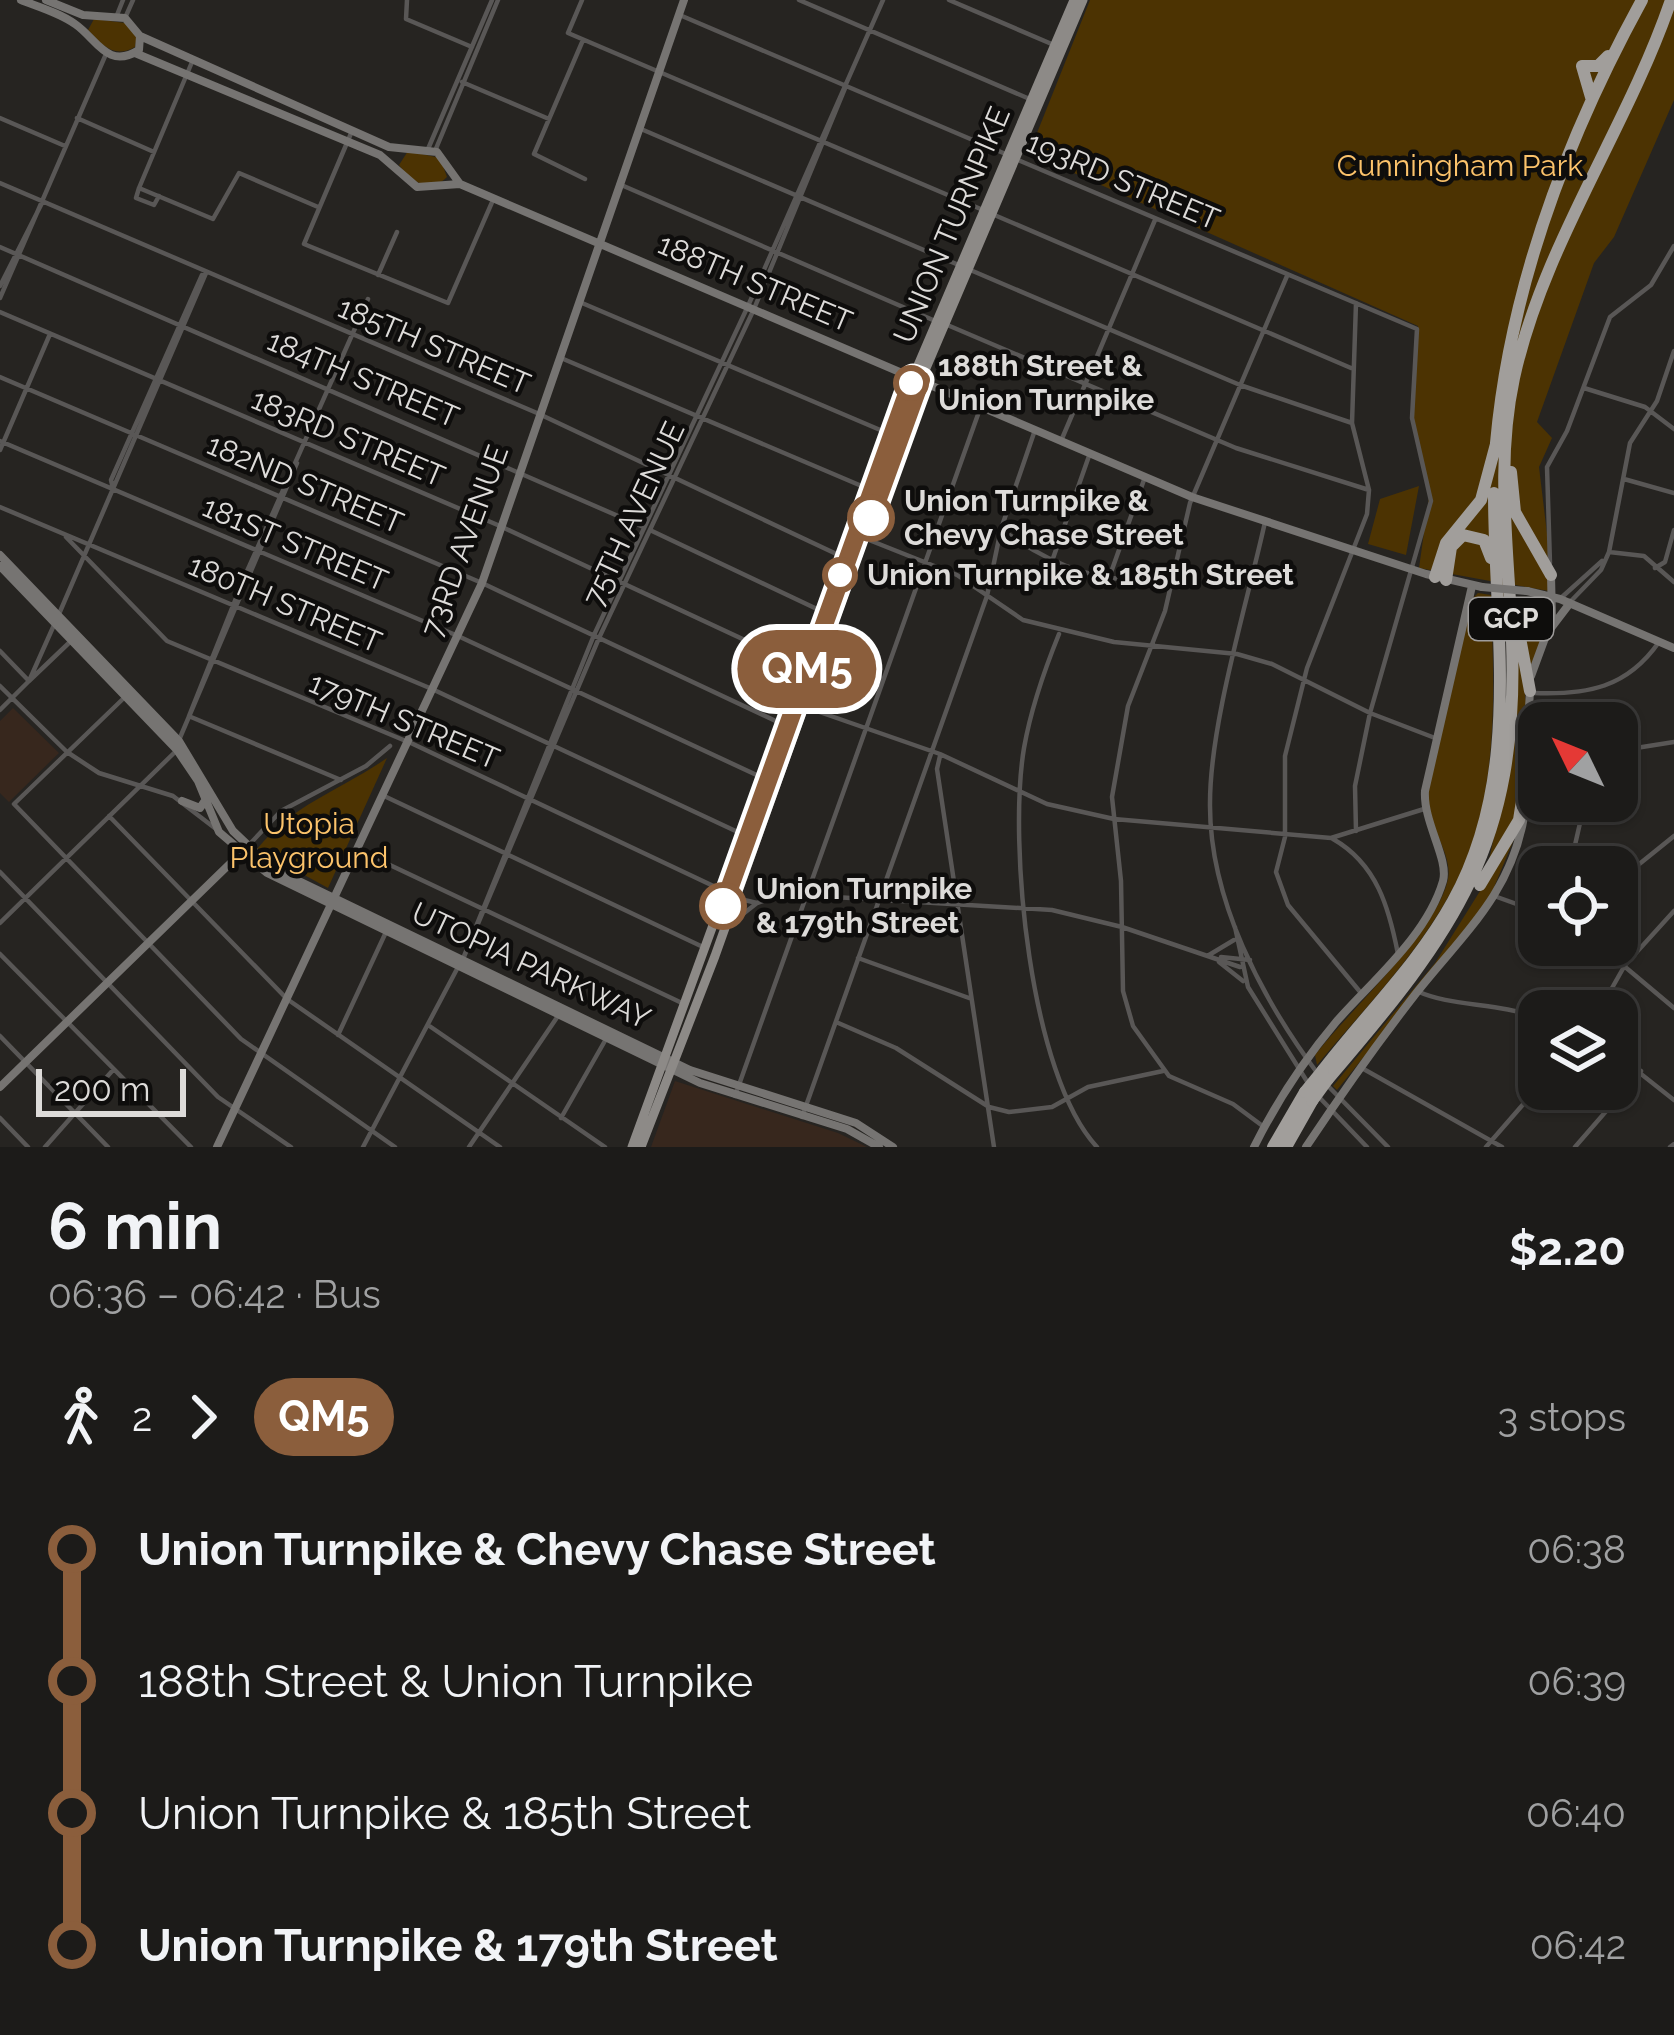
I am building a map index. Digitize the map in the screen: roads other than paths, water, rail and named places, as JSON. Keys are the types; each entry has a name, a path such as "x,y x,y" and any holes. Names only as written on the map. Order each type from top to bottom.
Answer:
{"highway":[{"path":"1590,101 1591,85 1582,66 1601,65 1625,33 1640,0"},
{"path":"1580,151 1640,0"},
{"name":"GCP","path":"1326,1074 1422,967 1460,909 1489,845 1510,728 1512,642 1503,468 1519,359 1556,256 1628,109 1671,0"},
{"path":"1628,109 1674,16"},
{"name":"GCP","path":"1273,1147 1433,933 1479,841 1500,727 1496,444 1506,368 1531,269 1590,101 1625,33"},
{"path":"1595,159 1651,54"},
{"path":"1531,269 1558,203"},
{"path":"1556,256 1574,210"},
{"path":"1519,359 1510,484 1515,602 1530,692"},
{"path":"1441,578 1446,543 1481,500 1496,444"},
{"path":"1510,484 1516,516 1551,575"},
{"path":"1441,578 1453,542 1475,535 1490,551 1499,599"},
{"path":"1460,909 1508,841 1518,810"},
{"name":"GCP","path":"1286,1147 1309,1096"}],"main road":[{"name":"UNION TURNPIKE","path":"1012,157 1074,0"},
{"name":"UNION TURNPIKE","path":"668,1063 804,706 846,559 892,434 1083,0"},
{"name":"UNION TURNPIKE","path":"636,1147 724,929 748,836 807,669 864,538 917,379"}],"street":[{"path":"21,0 73,22 106,53 135,53 350,136 431,150 460,184 442,189 417,187 397,164 350,136 140,36 121,16 92,15 46,0"},
{"path":"121,16 123,0"},
{"path":"121,16 133,0"},
{"path":"407,0 406,19 474,48"},
{"path":"431,150 495,0"},
{"path":"582,0 568,33 1353,369"},
{"name":"73RD AVENUE","path":"217,1147 482,583 537,413 684,0"},
{"path":"799,0 1032,100"},
{"name":"75TH AVENUE","path":"363,1147 460,964 596,636 751,307 883,0"},
{"path":"949,0 1054,46"},
{"path":"86,33 92,15"},
{"name":"193RD STREET","path":"679,15 1417,329 1412,418 1432,501 1412,570"},
{"path":"135,53 140,36"},
{"path":"583,40 536,156 585,179"},
{"path":"0,298 106,53"},
{"path":"192,62 136,198 154,205 159,196 218,218 239,173 320,208"},
{"path":"460,81 549,119"},
{"path":"0,118 65,146"},
{"path":"77,118 154,152"},
{"path":"639,128 1240,385 1352,423"},
{"path":"350,136 304,244 448,303 494,199"},
{"path":"397,164 405,149"},
{"path":"442,189 451,168"},
{"name":"185TH STREET","path":"0,183 537,413 846,559"},
{"name":"188TH STREET","path":"460,184 1192,497 1412,570 1477,586"},
{"path":"619,184 1216,440 1370,490"},
{"path":"1060,441 1156,218"},
{"path":"379,274 397,232"},
{"path":"1550,629 1561,600 1551,575 1546,473 1610,317 1651,285 1674,246"},
{"name":"184TH STREET","path":"0,247 518,469 831,616"},
{"path":"0,286 18,255"},
{"path":"29,681 206,271"},
{"path":"1264,1127 1233,1105 1163,1071 1140,1041 1126,1010 1114,819 1119,739 1173,583 1192,497 1288,274"},
{"path":"0,923 178,745 368,299"},
{"path":"577,301 892,434"},
{"path":"1356,303 1352,423 1370,490 1355,552 1304,678 1285,756 1285,837 1276,872 1282,897 1361,994"},
{"name":"183RD STREET","path":"0,312 500,526 807,669"},
{"path":"1,445 50,334"},
{"path":"1530,702 1534,660 1561,600 1608,555 1631,439 1651,412 1674,351"},
{"path":"557,356 871,490"},
{"name":"182ND STREET","path":"0,376 482,583 787,727"},
{"path":"1584,388 1651,412 1674,428"},
{"path":"736,1092 980,406"},
{"path":"803,1114 987,596 1001,530 1035,430"},
{"name":"181ST STREET","path":"1,445 458,636 768,780"},
{"path":"1051,564 1089,454"},
{"path":"1109,578 1144,477"},
{"path":"1624,479 1674,493"},
{"name":"180TH STREET","path":"0,506 432,689 748,836"},
{"path":"1265,522 1214,753 1211,830 1248,987 1330,1112 1369,1147 1378,1139"},
{"path":"1001,530 1051,564 1109,578 1173,583"},
{"path":"1655,568 1665,562 1674,530"},
{"name":"179TH STREET","path":"64,534 167,641 406,742 757,903"},
{"path":"864,538 926,560 1023,620 1060,632 1238,654 1304,678 1370,713 1436,738"},
{"name":"UTOPIA PARKWAY","path":"0,555 178,745 245,850"},
{"path":"1608,555 1644,556 1674,582"},
{"name":"UTOPIA PARKWAY","path":"0,566 129,693"},
{"path":"1355,831 1355,786 1370,713 1412,570"},
{"path":"1254,1147 1307,1059 1398,955 1444,876 1424,809 1436,738 1477,586 1561,600 1674,648"},
{"path":"1060,632 1032,709 1019,792 1025,907 1049,1058 1065,1099 1097,1147"},
{"path":"0,710 71,640"},
{"path":"1530,692 1600,690 1636,669 1659,642"},
{"path":"0,651 29,681"},
{"path":"0,686 68,752 99,773 200,808 204,801"},
{"path":"129,693 14,805 261,1054 395,1147"},
{"path":"804,706 940,754 1068,811 1114,819 1331,838 1424,809"},
{"path":"189,716 340,780"},
{"path":"1638,748 1674,742"},
{"name":"UTOPIA PARKWAY","path":"178,745 219,832 288,886 668,1063 736,1092 848,1129 879,1147"},
{"path":"0,1087 281,811 390,746"},
{"path":"940,754 938,778 983,1104 994,1147"},
{"path":"925,772 938,778"},
{"path":"381,795 708,949"},
{"path":"182,801 219,832"},
{"path":"109,816 287,999 500,1147"},
{"path":"1306,1147 1360,1067 1497,897 1521,822"},
{"path":"1638,865 1674,836"},
{"path":"1331,838 1371,872 1398,955"},
{"path":"356,849 688,1005"},
{"path":"0,872 235,1108 291,1147"},
{"path":"724,929 757,903 806,894 879,898 1025,907 1122,927 1240,963 1250,961"},
{"path":"1497,897 1518,904"},
{"path":"1638,950 1674,911"},
{"path":"1233,916 1250,961 1307,1059 1388,1147"},
{"path":"1393,929 1410,936"},
{"path":"338,1035 388,930"},
{"path":"1209,955 1237,937"},
{"path":"0,954 191,1147"},
{"path":"1209,955 1248,987"},
{"path":"858,958 969,998"},
{"path":"1625,966 1671,1006 1674,996"},
{"path":"1418,992 1444,1002 1489,1002 1518,1011"},
{"path":"469,1147 561,1012"},
{"path":"836,1022 896,1048 983,1104 1032,1112 1117,1078 1163,1071"},
{"path":"428,1025 604,1147"},
{"path":"561,1118 608,1034"},
{"path":"0,1036 108,1147"},
{"path":"1360,1067 1489,1144 1502,1147"},
{"path":"45,1147 113,1070"},
{"path":"1575,1147 1640,1071 1674,1100"},
{"path":"1489,1144 1518,1110"},
{"name":"UTOPIA PARKWAY","path":"803,1114 856,1123 893,1147"},
{"path":"0,1118 28,1147"}],"place":[{"name":"188th Street & Union Turnpike","path":"911,383"},
{"name":"Union Turnpike & Chevy Chase Street","path":"871,518"},
{"name":"Union Turnpike & 185th Street","path":"840,575"},
{"name":"Union Turnpike & 179th Street","path":"723,906"}],"park label":[{"name":"Cunningham Park","path":"1460,166"},
{"name":"Utopia Playground","path":"309,841"}]}
